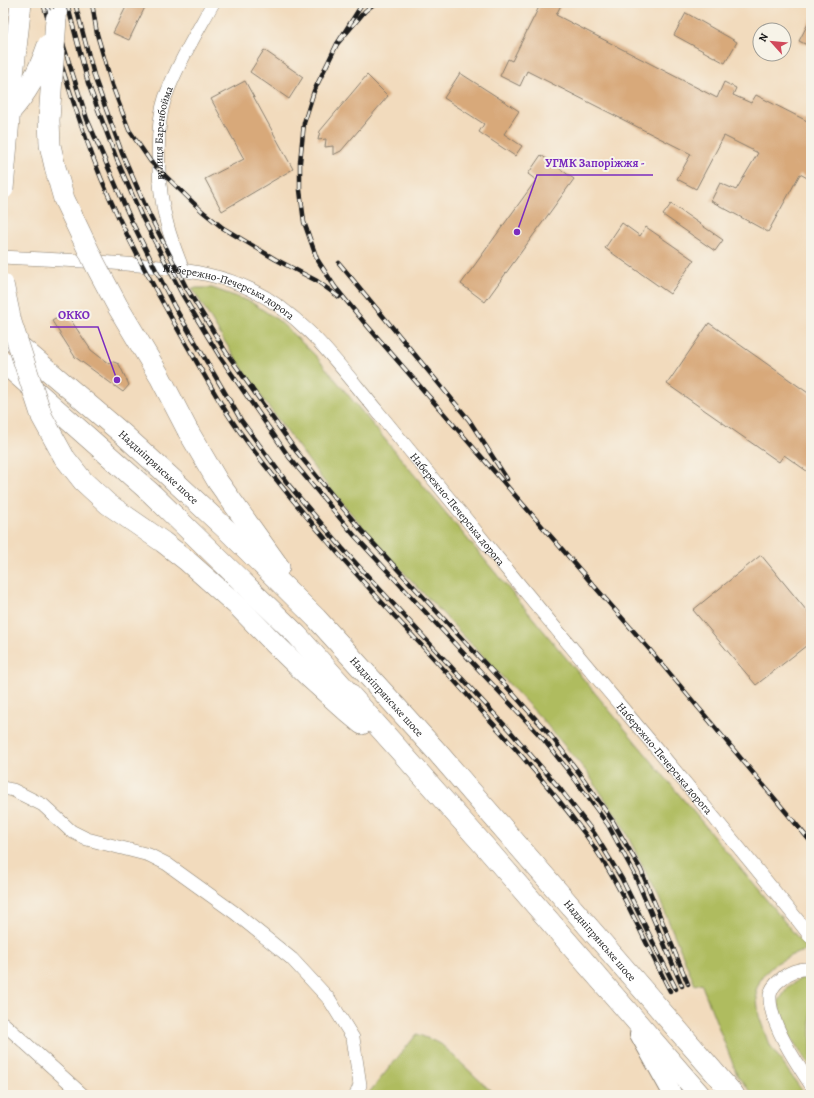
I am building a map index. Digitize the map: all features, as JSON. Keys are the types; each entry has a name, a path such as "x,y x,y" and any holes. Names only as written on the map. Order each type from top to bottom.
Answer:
{"main road":[{"path":"3,189 21,3"},
{"path":"3,120 24,93 43,60 56,11"},
{"path":"56,11 49,120 50,145 64,199 114,301 160,377 188,431 218,482 316,618"},
{"path":"3,284 11,322 42,417 64,457 83,481 108,504 186,560 239,607 274,644 350,714 404,755"},
{"name":"Наддніпрянське шосе","path":"3,332 124,435 158,466 227,530 316,618 438,753 734,1095"},
{"path":"3,362 152,494 297,635 488,850 700,1095"}],"street":[{"name":"вулиця Баренбойма","path":"183,270 167,224 163,203 159,173 160,120 165,99 175,76 213,3"},
{"name":"Набережно-Печерська дорога","path":"3,257 125,263 217,276 254,290 279,306 318,340 508,571 762,875 811,937"},
{"path":"3,788 13,790 43,805 71,831 86,839 149,855 167,864 235,913 292,959 329,1000 353,1038 360,1085 356,1095"},
{"path":"811,969 798,970 783,977 774,985 770,995 773,1014 782,1036 811,1085"},
{"path":"624,1007 673,1095"},
{"path":"3,1023 83,1095"}],"green space":[{"path":"192,288 212,288 251,302 278,320 315,355 808,950 792,955 775,964 762,976 756,990 759,1016 768,1042 805,1095 754,1095 738,1077 701,983 695,985 659,898 620,821 586,771 541,718 377,544 323,480 265,402 223,339"},
{"path":"806,975 811,976 811,1068 787,1032 778,1002 789,986"},
{"path":"417,1034 441,1044 495,1095 367,1095"}],"building":[{"path":"128,3 147,3 129,40 113,33"},
{"path":"544,3 562,3 556,15 717,98 724,82 736,88 733,95 751,103 756,95 811,123 811,180 800,174 768,232 711,201 720,183 736,190 758,153 724,136 696,189 677,179 691,154 527,71 520,86 500,76 508,59 512,61 540,5"},
{"path":"686,13 737,42 725,63 674,35"},
{"path":"811,18 811,47 799,41"},
{"path":"264,50 303,77 289,99 250,72"},
{"path":"460,73 519,111 504,134 522,146 515,156 479,132 484,124 444,98"},
{"path":"367,75 388,96 341,151 333,155 333,146 325,147 326,139 318,140 320,131"},
{"path":"245,81 293,169 222,211 205,179 244,159 211,99"},
{"path":"541,155 574,179 485,302 461,284 536,180 528,174"},
{"path":"671,204 723,240 715,251 663,215"},
{"path":"622,223 640,236 646,227 694,260 670,294 605,248"},
{"path":"66,313 91,350 109,364 111,361 119,364 129,385 123,392 75,357 52,321"},
{"path":"709,323 811,395 811,474 784,455 779,462 667,384"},
{"path":"761,555 811,616 811,642 756,685 693,610"}],"railway":[{"path":"43,3 77,113 110,200 153,285 224,409 284,490 360,578 514,747 585,834 598,852 620,891 670,991"},
{"path":"50,3 87,119 131,220 174,306 241,420 288,484 342,548 510,731 561,790 594,833 622,879 676,989"},
{"path":"67,3 88,83 117,160 141,215 182,294 220,357 289,457 354,535 544,740 574,778 608,825 634,873 682,986"},
{"path":"75,3 95,79 122,153 148,212 187,289 226,352 296,451 361,530 551,736 580,774 612,820 641,870 688,984"},
{"path":"92,3 97,34 112,85 129,130 151,162 202,211 223,228 275,259 317,281 339,297"},
{"path":"363,3 337,44 365,11 375,3"},
{"path":"337,44 314,91 304,123 300,162 300,190 304,222 317,259 335,287 363,321 650,650 811,842"},
{"path":"339,263 469,420 507,479"}],"place":[{"name":"УГМК Запоріжжя -","path":"517,232"},
{"name":"ОККО","path":"117,380"}]}
